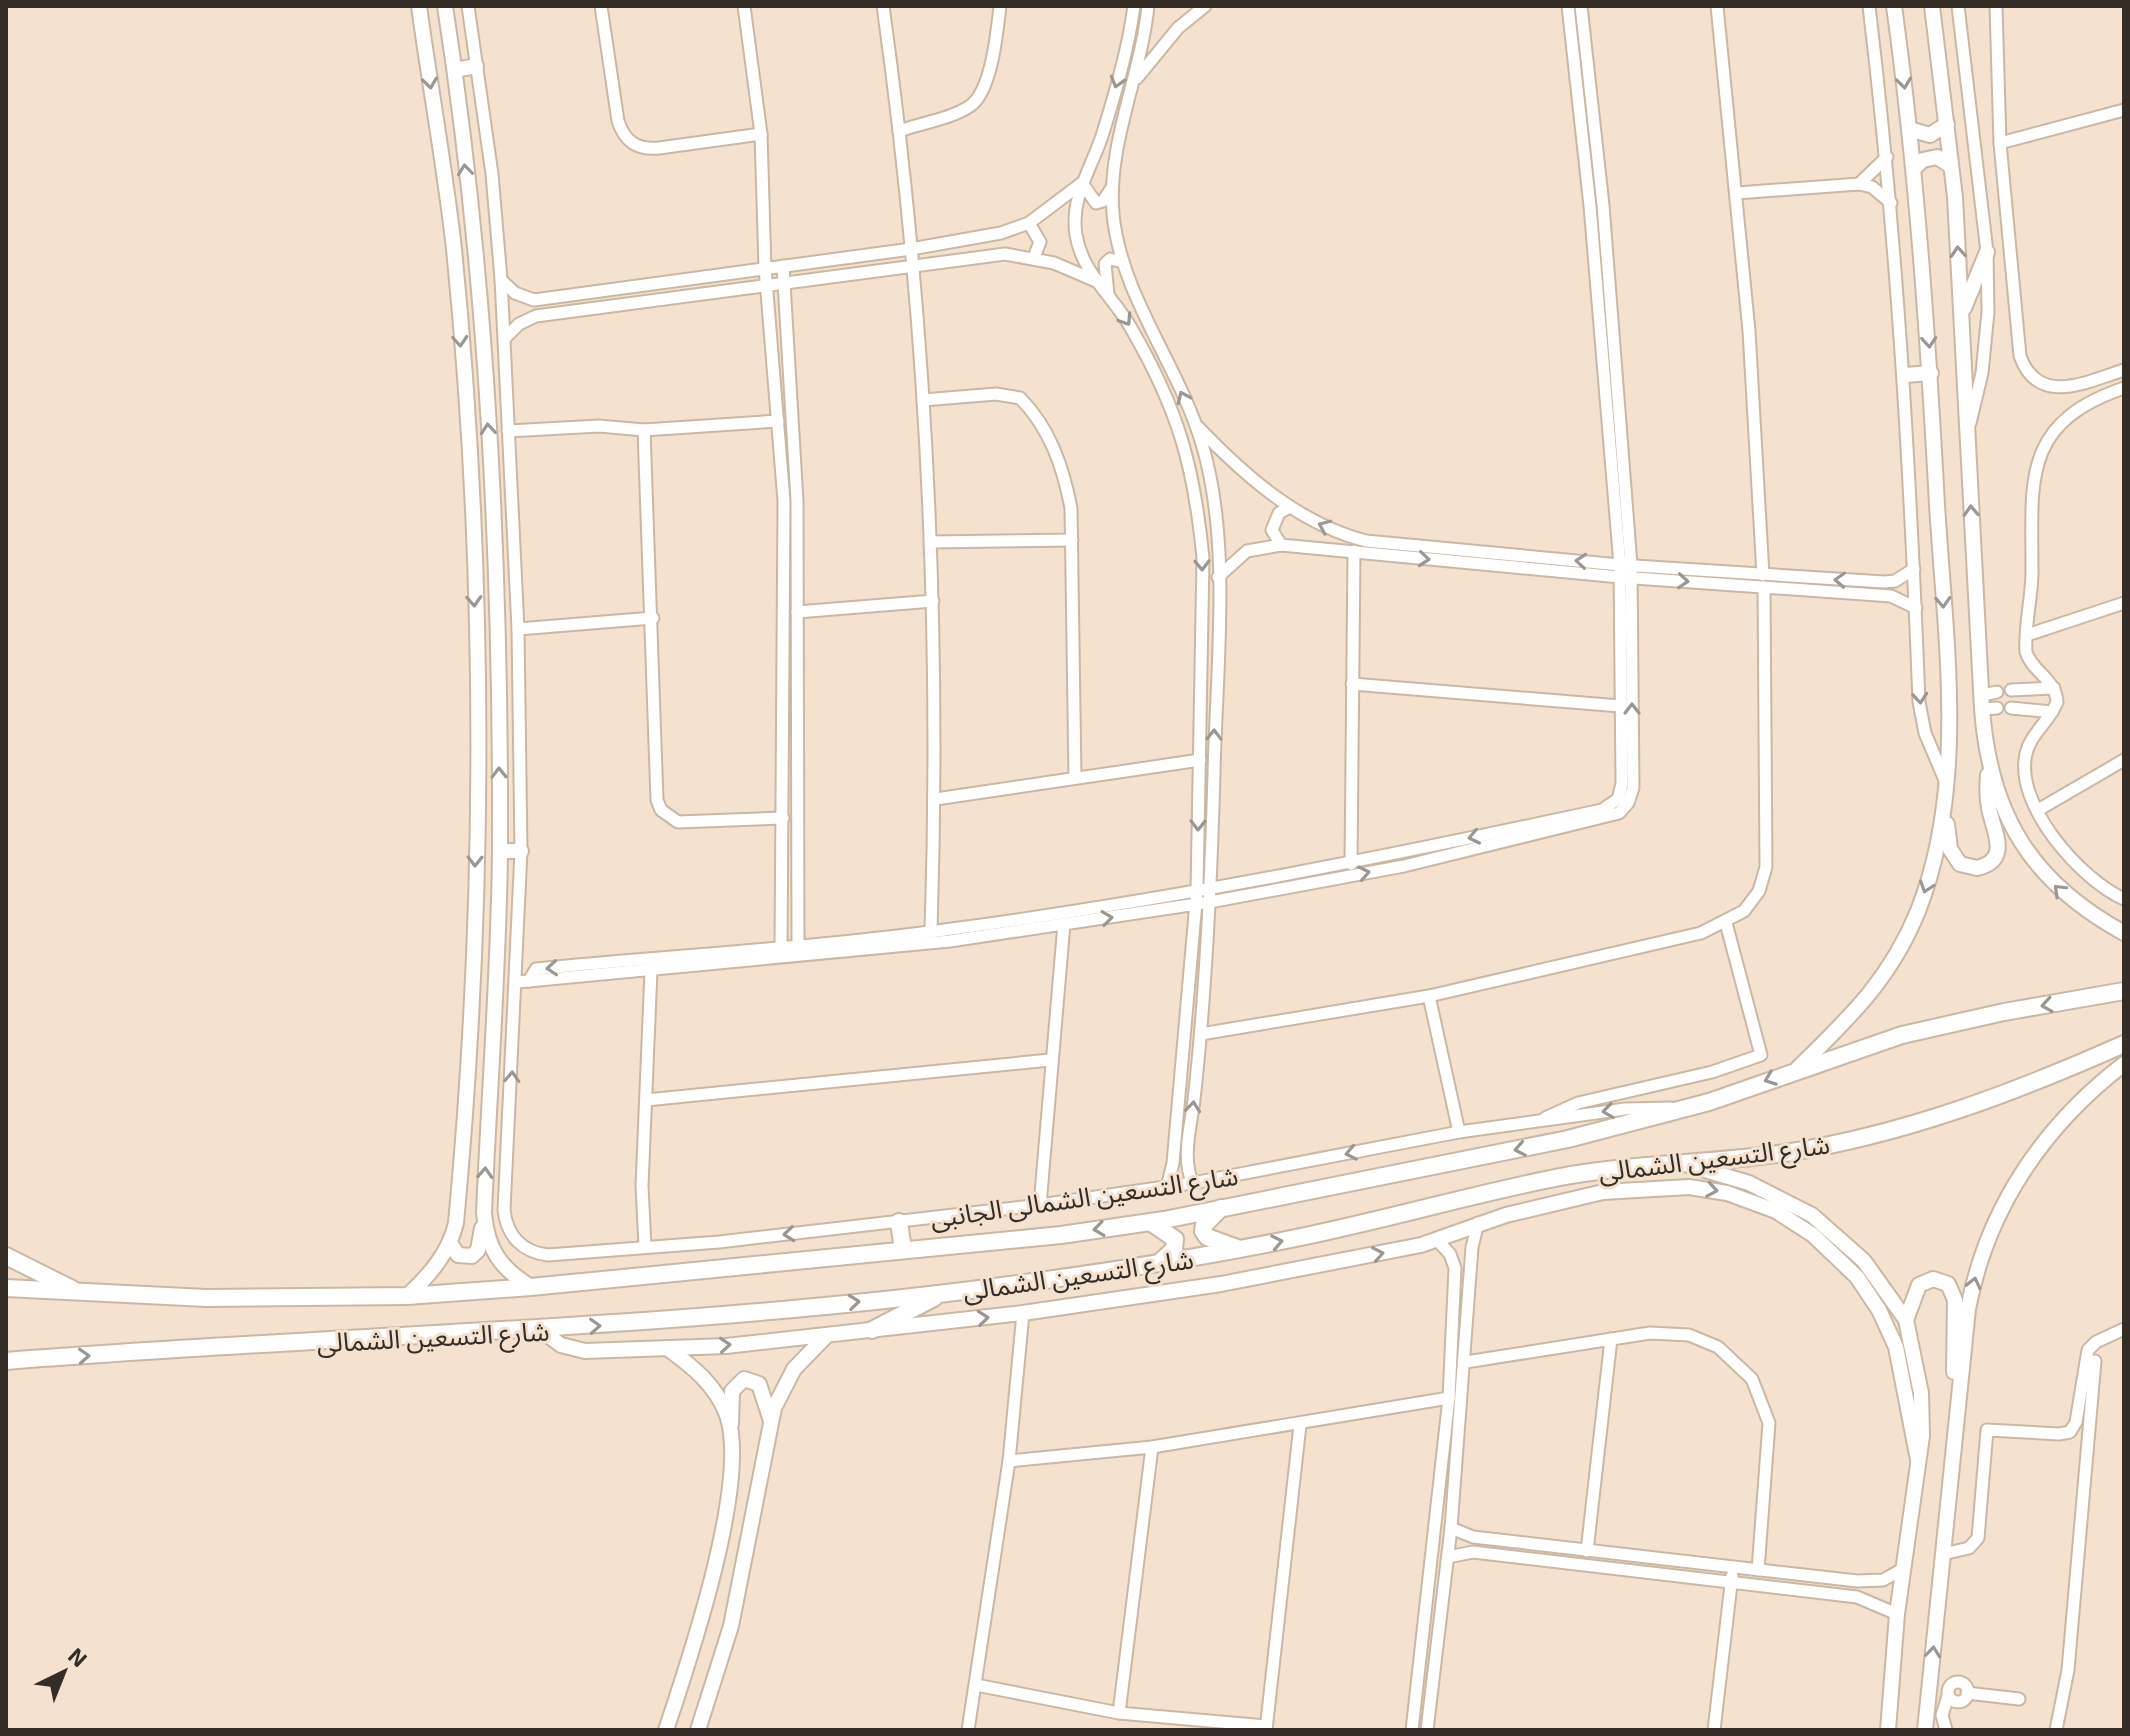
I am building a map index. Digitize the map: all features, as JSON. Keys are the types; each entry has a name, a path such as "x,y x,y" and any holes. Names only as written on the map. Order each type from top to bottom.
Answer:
{"main road":[{"name":"شارع التسعين الشمالى","path":"6,1288 206,1298 407,1296 531,1287 903,1250 1150,1222 1539,1145 1685,1108 1798,1068 1930,1028 2124,991"},
{"name":"شارع التسعين الشمالى","path":"11,1363 653,1323 944,1293 1158,1263 1239,1249 1556,1178 1782,1153 1881,1133 2005,1093 2124,1044"},
{"path":"1222,1207 1204,1225 1205,1234 1239,1249"},
{"path":"899,1222 903,1250"},
{"path":"1150,1222 1175,1239 1174,1249 1158,1263"},
{"path":"6,1256 85,1294"},
{"path":"872,1330 944,1293"}],"street":[{"path":"407,1296 425,1280 450,1243 456,1223 473,984 477,763 471,520 453,244 419,6"},
{"path":"445,6 455,70 495,520 500,851 484,1213 475,1254 462,1257 450,1243"},
{"path":"468,6 492,174 505,338 518,629 523,982"},
{"path":"601,6 618,121 622,134 632,144 645,149 659,148 761,134"},
{"path":"744,6 761,134 765,268 784,501 781,948"},
{"path":"883,6 911,249 931,542 936,799 931,931"},
{"path":"899,131 963,110 978,100 985,84 1000,6"},
{"path":"1134,6 1128,41 1102,133 1077,200 1076,235 1084,259 1131,327 1176,418 1192,472 1203,558 1197,891 1173,1163 1167,1187"},
{"path":"1148,6 1115,157 1113,213 1123,262 1197,426 1214,497 1218,577 1211,889 1201,1034 1187,1161 1193,1183"},
{"path":"1568,6 1596,206"},
{"path":"523,982 651,971 865,944 1064,924 1210,902 1404,866 1619,813 1628,803 1633,788 1626,571 1581,6"},
{"path":"1201,1034 1429,996 1701,933 1726,923 1744,911 1759,891 1766,867 1763,581 1749,331 1717,6"},
{"path":"1869,6 1887,157 1905,375 1919,702 1925,733 1947,785"},
{"path":"1798,1068 1866,1003 1883,979 1917,913 1936,853 1945,808 1946,651 1931,373 1914,168 1894,6"},
{"path":"1932,6 1947,124 1962,312 1989,701 1987,797 1999,845 1988,864 1971,868 1956,860 1950,849 1945,808"},
{"path":"1996,6 2000,143 2024,367 2038,383 2061,389 2124,370"},
{"path":"1132,85 1167,40 1202,7"},
{"path":"1960,9 1987,252 1988,312 1982,373 1968,431"},
{"path":"455,70 476,66"},
{"path":"2000,143 2124,110"},
{"path":"1909,129 1930,135 1947,124"},
{"path":"1859,184 1887,157"},
{"path":"1914,168 1923,160 1937,157 1951,166"},
{"path":"501,279 515,293 534,300 911,249 1001,233 1029,223 1082,183"},
{"path":"1082,183 1096,203 1103,201 1113,186"},
{"path":"1737,193 1859,184 1872,187 1891,203"},
{"path":"1029,223 1040,242 1034,257"},
{"path":"1962,312 1987,252"},
{"path":"505,338 519,324 536,316 1005,254 1034,257 1097,282"},
{"path":"1108,296 1105,264 1110,259 1123,262"},
{"path":"783,266 797,501 798,946"},
{"path":"1905,375 1931,373"},
{"path":"2124,388 2090,403 2066,419 2050,436 2037,458 2031,486 2032,576 2028,658 2054,688 2057,702 2028,747 2024,774 2038,810 2056,842 2081,870 2124,899"},
{"path":"923,400 996,394 1020,398 1041,425 1061,465 1071,508 1075,778"},
{"path":"508,431 599,426 644,430 778,421"},
{"path":"1197,426 1241,469 1290,507 1333,531 1366,541 1626,571"},
{"path":"644,430 657,800 661,810 678,822 783,818"},
{"path":"469,484 479,488 492,482"},
{"path":"1281,545 1272,530 1274,520 1290,507"},
{"path":"471,520 480,514 495,520"},
{"path":"931,542 1072,540"},
{"path":"1218,577 1234,559 1247,551 1281,545 1763,581 1891,596 1916,608"},
{"path":"1351,864 1354,551"},
{"path":"1763,581 1884,582 1895,581 1914,569"},
{"path":"523,982 536,969 798,946 865,944 931,931 1211,889 1351,864 1611,806 1622,789 1620,706 1626,571"},
{"path":"797,612 933,601"},
{"path":"2027,635 2124,603"},
{"path":"518,629 653,618"},
{"path":"1352,684 1620,706"},
{"path":"2011,690 2054,688"},
{"path":"2011,708 2052,712"},
{"path":"936,799 1200,760"},
{"path":"2038,810 2124,760"},
{"path":"1990,765 1999,798 2015,836 2040,871 2068,899 2124,933"},
{"path":"500,851 521,851"},
{"path":"1542,1121 1578,1103 1712,1072 1761,1055 1726,923"},
{"path":"1040,1205 1064,924"},
{"path":"645,1246 641,1200 651,971"},
{"name":"شارع التسعين الشمالى الجانبى","path":"523,982 504,1210 505,1222 516,1242 536,1254 899,1222 1040,1205 1193,1183 1459,1132 1625,1109 1685,1108"},
{"path":"1429,996 1459,1132"},
{"path":"646,1100 1050,1060"},
{"path":"1925,1730 1972,1287 2001,1207 2022,1172 2065,1117 2124,1064"},
{"path":"1680,1162 1749,1183 1812,1215 1864,1261 1906,1320 1921,1393 1922,1436 1897,1614 1888,1730"},
{"path":"541,1330 561,1345 585,1351 827,1335 1023,1313 1221,1284 1438,1241 1478,1223 1556,1202 1650,1186 1708,1189 1776,1211 1829,1247 1857,1277 1879,1310 1901,1366 1918,1460"},
{"path":"484,1213 490,1250 506,1270 531,1287"},
{"path":"1427,1730 1451,1528 1466,1362 1472,1247 1478,1223"},
{"path":"1412,1730 1449,1398 1455,1268 1450,1254 1438,1241"},
{"path":"1906,1320 1913,1295 1923,1282 1938,1279 1952,1288 1955,1300 1953,1368 1959,1395"},
{"path":"968,1730 1009,1461 1023,1313"},
{"path":"1943,1554 1969,1548 1978,1538 1987,1430 2070,1432 2076,1422 2088,1350 2096,1342 2124,1329"},
{"path":"1466,1362 1650,1333 1689,1335 1718,1347 1752,1379 1763,1400 1770,1443 1758,1570"},
{"path":"698,1730 731,1626 771,1422 780,1394 794,1369 827,1335"},
{"path":"1587,1551 1611,1339"},
{"path":"666,1348 710,1386 730,1427"},
{"path":"2056,1730 2068,1670 2095,1361"},
{"path":"666,1730 720,1536 731,1466 732,1391 744,1379 759,1384 771,1422"},
{"path":"1009,1461 1152,1447 1449,1398"},
{"path":"976,1685 1119,1713 1266,1728 1300,1425"},
{"path":"1119,1713 1152,1447"},
{"path":"1451,1528 1473,1537 1872,1582 1903,1569"},
{"path":"1448,1557 1473,1552 1857,1597 1897,1614"},
{"path":"1714,1730 1733,1568"},
{"path":"1929,1690 1956,1696 2019,1699"},
{"path":"1946,1728 1942,1715 1956,1696"}]}
